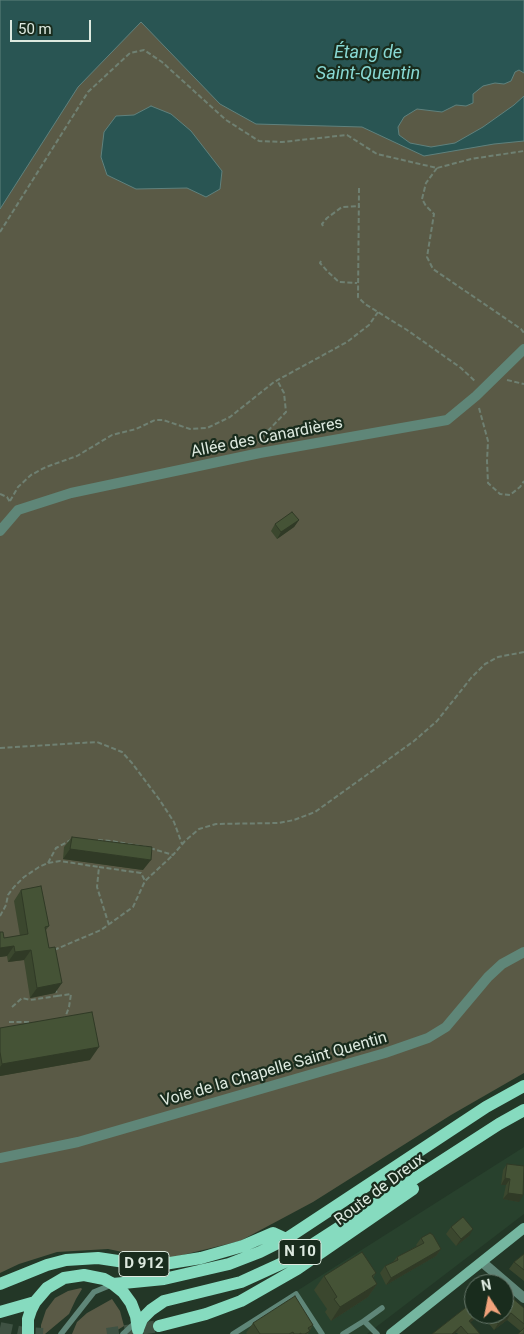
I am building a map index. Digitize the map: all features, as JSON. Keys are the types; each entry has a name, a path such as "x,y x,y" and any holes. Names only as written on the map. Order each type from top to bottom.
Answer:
{"main road":[{"name":"N 10","path":"286,1239 486,1107 524,1086"},
{"name":"N 10","path":"138,1328 142,1319 164,1301 241,1282 287,1261 456,1151 524,1110"},
{"name":"Route de Dreux","path":"159,1326 206,1314 241,1301 297,1269 426,1179 456,1151"},
{"name":"D 912","path":"0,1284 47,1265 66,1260 98,1258 138,1264 164,1264 210,1256 243,1246 273,1232 286,1239"},
{"path":"113,1284 164,1279 229,1264 286,1239"},
{"path":"28,1334 28,1320 35,1302 47,1288 64,1278 74,1275 94,1276 113,1284 123,1292 131,1304 138,1328"},
{"path":"0,1312 35,1302"}],"street":[{"name":"Allée des Canardières","path":"18,510 71,494 260,453 447,420 480,393 524,349"},
{"path":"0,530 18,510"},
{"name":"Voie de la Chapelle Saint Quentin","path":"0,1158 78,1142 385,1053 428,1038 446,1027 488,977 502,964 524,952"},
{"path":"391,1334 524,1228"},
{"path":"482,1262 524,1298"}],"lane":[{"path":"61,1334 94,1292 113,1284"},
{"path":"233,1334 296,1294 322,1334"},
{"path":"343,1334 382,1308"},
{"path":"364,1321 377,1334"},
{"path":"123,1334 138,1328"}],"path":[{"path":"0,232 88,92 130,53 144,50 162,62 226,120 259,141 282,142 347,135 377,154 437,168 471,159 524,151"},
{"path":"437,168 426,183 422,198 426,206 434,214 427,257 433,269 521,329 524,333"},
{"path":"359,188 358,297 365,304 407,330 461,368 480,393 488,441 488,483 500,494 510,495 524,481"},
{"path":"323,226 322,224 327,218 342,207 360,206"},
{"path":"321,261 338,282 357,283"},
{"path":"10,501 18,487 31,475 46,467 77,456 112,435 136,429 155,420 163,420 190,429 207,428 230,417 277,380 347,342 369,325 378,312"},
{"path":"494,378 524,384"},
{"path":"260,453 259,443 262,437 286,412 284,393 277,380"},
{"path":"0,494 6,497 18,510"},
{"path":"50,951 109,925 133,907 145,881 198,829 216,824 280,823 315,812 414,741 436,721 485,664 498,657 524,652"},
{"path":"0,748 97,742 122,752 164,806 174,822 182,844"},
{"path":"48,863 56,848 69,840 77,840"},
{"path":"94,840 111,840 144,846 173,855"},
{"path":"0,916 14,887 24,877 48,863 60,861 141,873 145,881"},
{"path":"99,867 97,887 109,925"},
{"path":"56,987 57,996"},
{"path":"12,1007 22,998 30,1000 70,994 69,1007 65,1019"},
{"path":"9,1022 37,1022"}],"shaded area":[{"path":"0,0 524,0 524,1073 451,1115 313,1202 240,1241 162,1260 108,1249 57,1252 19,1264 0,1273"},
{"path":"524,1147 524,1214 367,1334 229,1334"},
{"path":"81,1288 69,1314 45,1334 41,1334 41,1325 46,1310 55,1298 68,1291"},
{"path":"112,1299 120,1311 124,1326 111,1334 72,1334 77,1322 87,1313"}],"water":[{"name":"Étang de Saint-Quentin","path":"0,0 524,0 524,73 519,70 515,72 511,81 504,84 495,83 483,86 473,94 473,103 466,106 456,105 442,112 417,109 404,117 398,127 399,135 410,143 431,147 455,143 483,127 524,96 524,141 424,156 362,127 256,124 220,104 141,22 78,87 0,209"},
{"path":"151,106 171,114 191,131 222,171 220,189 206,197 187,188 136,189 107,175 101,157 104,132 116,116 134,115"}],"building":[{"path":"292,512 299,520 281,532 275,524"},
{"path":"72,837 152,847 151,860 70,849"},
{"path":"41,886 49,926 45,927 49,948 55,947 62,983 37,988 31,950 15,952 14,946 0,948 0,932 3,932 4,938 28,934 21,890"},
{"path":"92,1012 99,1047 2,1064 0,1028"},
{"path":"507,1164 524,1166 523,1195 508,1193 510,1179 505,1178"},
{"path":"463,1217 473,1229 461,1239 451,1227"},
{"path":"430,1233 441,1249 391,1278 385,1266 398,1260 397,1257 424,1243 421,1238"},
{"path":"362,1252 376,1273 372,1276 377,1284 340,1307 334,1299 337,1297 324,1276"},
{"path":"524,1254 524,1270 514,1262"},
{"path":"295,1296 313,1325 308,1328 310,1331 305,1334 294,1334 293,1332 289,1334 260,1334 253,1323"},
{"path":"514,1300 524,1308 524,1324 514,1316"},
{"path":"464,1309 464,1324 472,1324 480,1334 468,1334 461,1326 452,1334 432,1334"},
{"path":"524,1328 524,1334 518,1334"}],"tunnel":[{"path":"107,1334 159,1326"},
{"path":"0,1328 24,1333 43,1334"}]}
